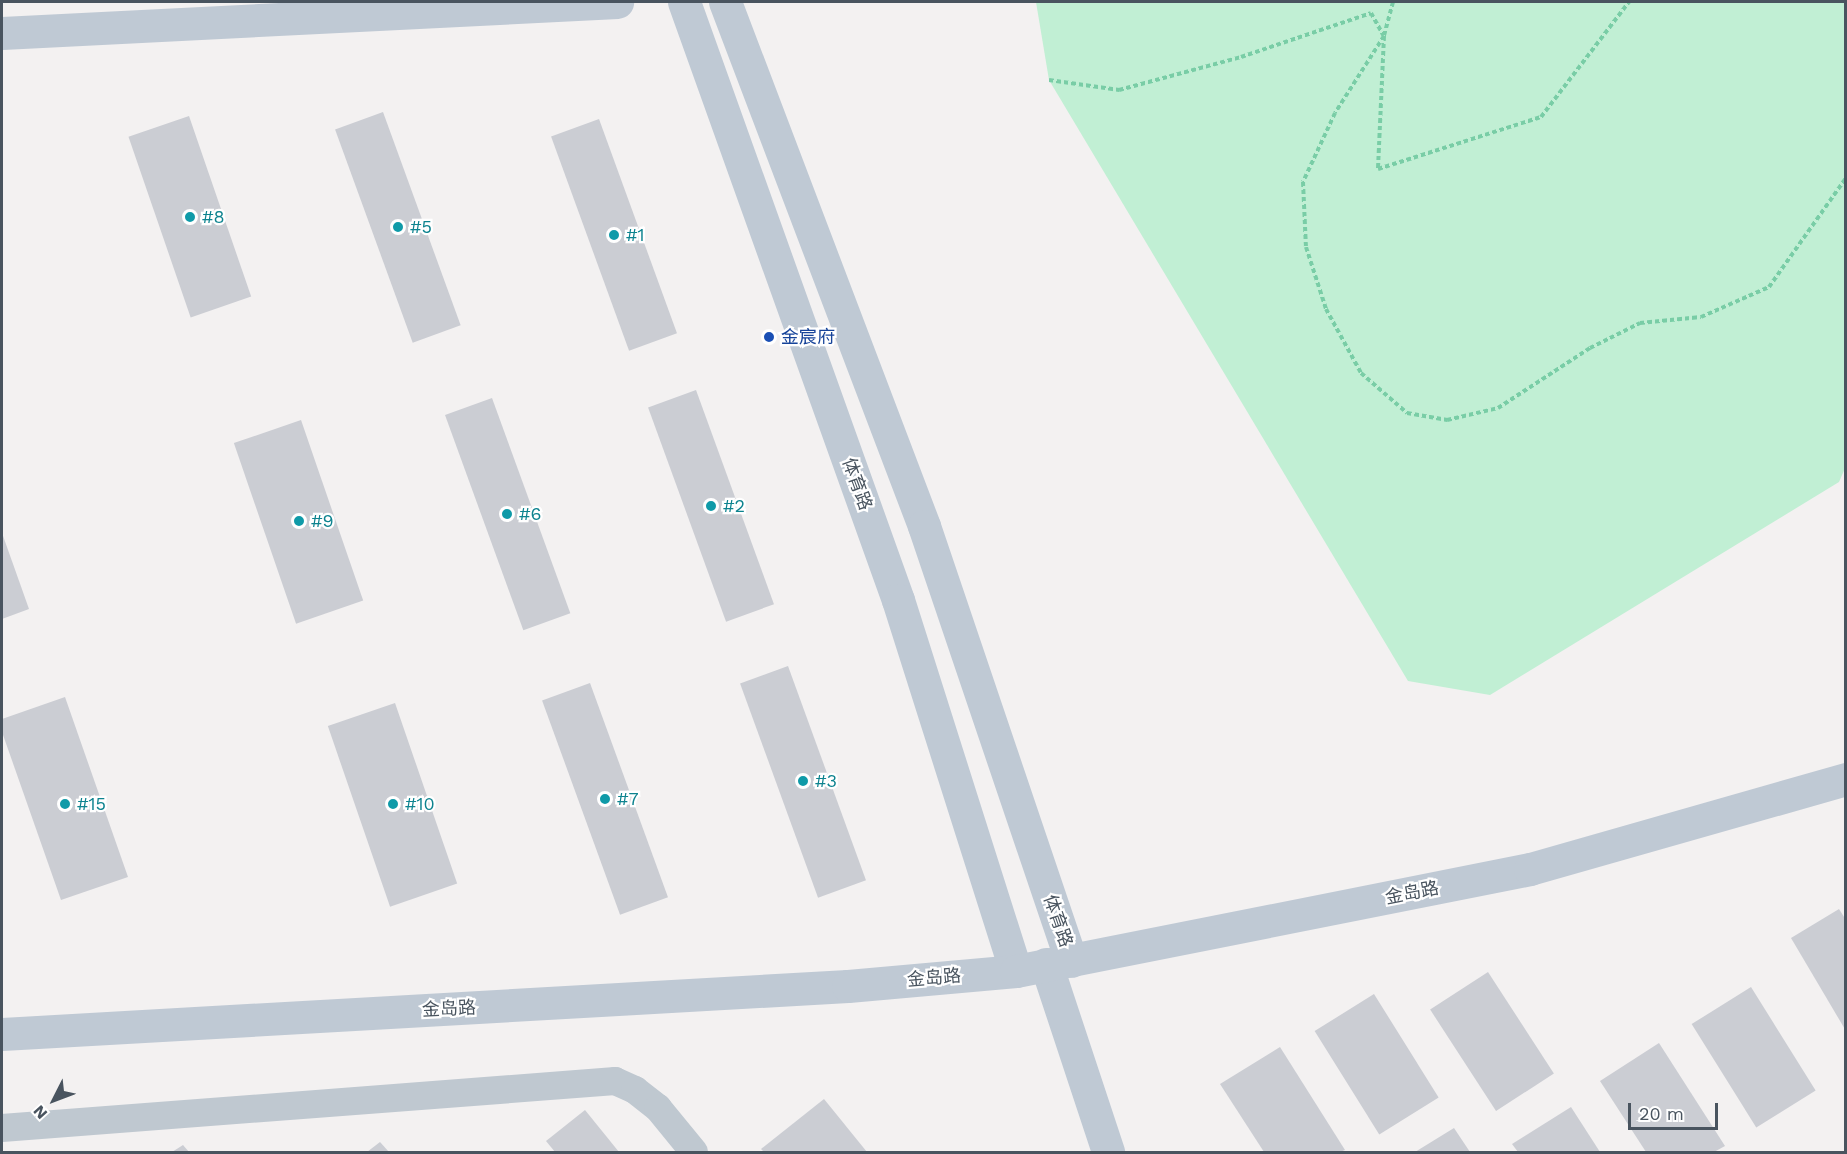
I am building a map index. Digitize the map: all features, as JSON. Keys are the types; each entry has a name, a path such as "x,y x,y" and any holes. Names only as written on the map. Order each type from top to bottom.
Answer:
{"street":[{"path":"2,33 617,2"},
{"name":"体育路","path":"684,2 898,600 1044,966 1108,1152"},
{"name":"体育路","path":"725,2 924,526 1044,966"},
{"name":"金岛路","path":"2,1034 836,987 1044,966 1530,869 1845,779"},
{"path":"2,1128 615,1081 635,1090 658,1108 693,1152"}],"path":[{"path":"1393,2 1383,36 1378,169 1541,117 1629,2"},
{"path":"1049,80 1119,90 1241,57 1371,13 1383,36"},
{"path":"1383,36 1335,113 1303,182 1306,247 1326,309 1361,373 1407,412 1447,420 1498,408 1590,348 1640,323 1701,317 1769,287 1845,178"}],"green space":[{"path":"1036,2 1845,2 1846,466 1839,482 1490,695 1408,681 1049,80"}],"building":[{"name":"#5","path":"383,112 461,325 413,343 335,129"},
{"name":"#8","path":"189,116 251,297 191,317 128,137"},
{"name":"#1","path":"599,119 677,333 629,351 551,136"},
{"name":"#2","path":"696,390 774,604 726,622 648,407"},
{"name":"#6","path":"492,398 570,613 523,630 445,415"},
{"name":"#9","path":"301,420 363,601 296,624 234,443"},
{"path":"2,533 29,609 2,619"},
{"name":"#3","path":"788,666 866,880 818,898 740,683"},
{"name":"#7","path":"590,683 668,897 620,915 542,700"},
{"name":"#15","path":"65,697 128,877 61,900 2,732 2,719"},
{"name":"#10","path":"395,703 457,884 390,907 328,726"},
{"path":"1839,909 1846,920 1846,1031 1791,938"},
{"path":"1488,972 1554,1073 1496,1111 1430,1010"},
{"path":"1751,987 1816,1090 1756,1128 1692,1024"},
{"path":"1374,994 1439,1097 1379,1135 1315,1031"},
{"path":"1659,1043 1725,1146 1714,1152 1646,1152 1600,1081"},
{"path":"1280,1047 1345,1150 1340,1152 1264,1152 1220,1084"},
{"path":"824,1099 867,1152 764,1152 761,1149"},
{"path":"1571,1107 1600,1152 1518,1152 1512,1144"},
{"path":"585,1110 619,1152 555,1152 546,1141"},
{"path":"1454,1128 1470,1152 1415,1152"},
{"path":"380,1142 389,1152 367,1152"},
{"path":"183,1145 189,1152 172,1152"}],"place":[{"name":"#8","path":"190,217"},
{"name":"#5","path":"398,227"},
{"name":"#1","path":"614,235"},
{"name":"金宸府","path":"769,337"},
{"name":"#2","path":"711,506"},
{"name":"#6","path":"507,514"},
{"name":"#9","path":"299,521"},
{"name":"#3","path":"803,781"},
{"name":"#7","path":"605,799"},
{"name":"#15","path":"65,804"},
{"name":"#10","path":"393,804"}]}
